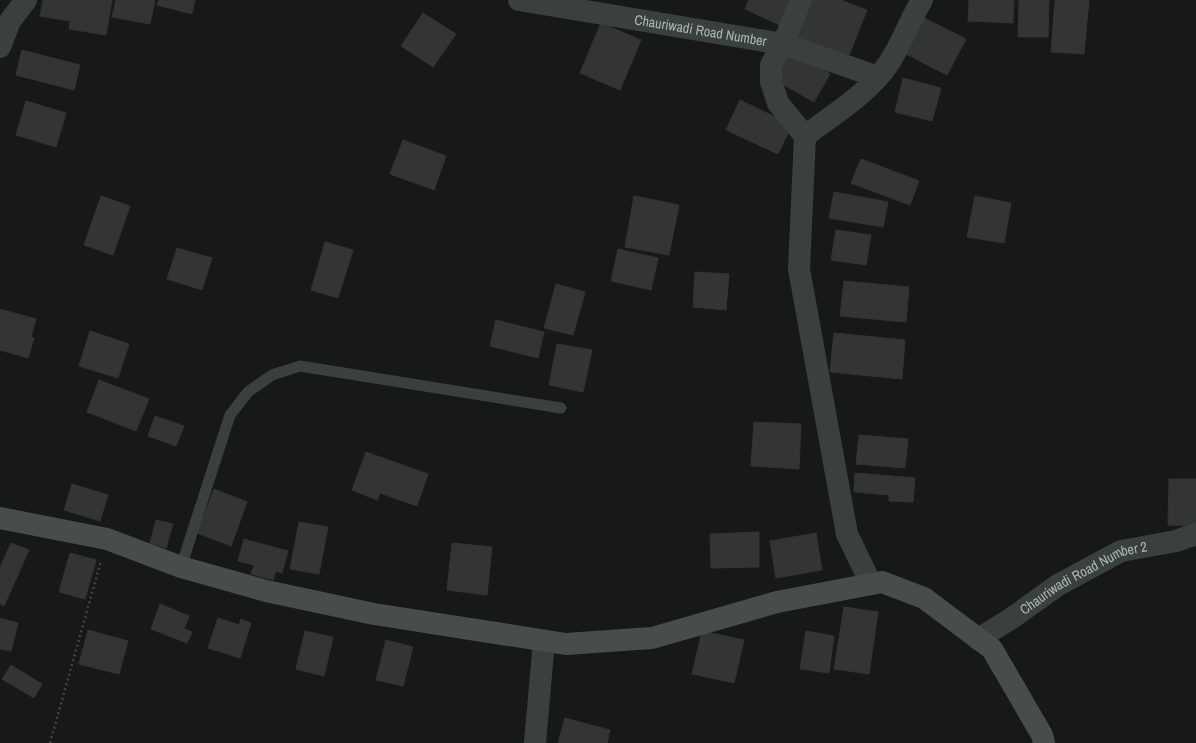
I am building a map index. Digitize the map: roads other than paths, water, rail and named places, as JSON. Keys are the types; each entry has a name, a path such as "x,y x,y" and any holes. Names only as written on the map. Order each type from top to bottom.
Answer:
{"main road":[{"path":"0,518 107,539 181,567 266,591 374,614 566,644 652,638 777,602 882,582 924,598 992,649 1042,734 1044,743"}],"street":[{"path":"0,47 10,21 26,0"},
{"path":"801,0 783,44 771,65 771,82 778,103 805,136 799,269 847,534 870,584"},
{"path":"805,136 858,96 878,77 889,62 922,0"},
{"name":"Chauriwadi Road Number","path":"523,1 783,44 878,77"},
{"name":"Chauriwadi Road Number 2","path":"978,639 1012,618 1058,585 1121,551 1176,541 1196,534"},
{"path":"535,743 544,641"}],"lane":[{"path":"181,567 230,415 248,392 272,375 300,366 561,408"}]}
